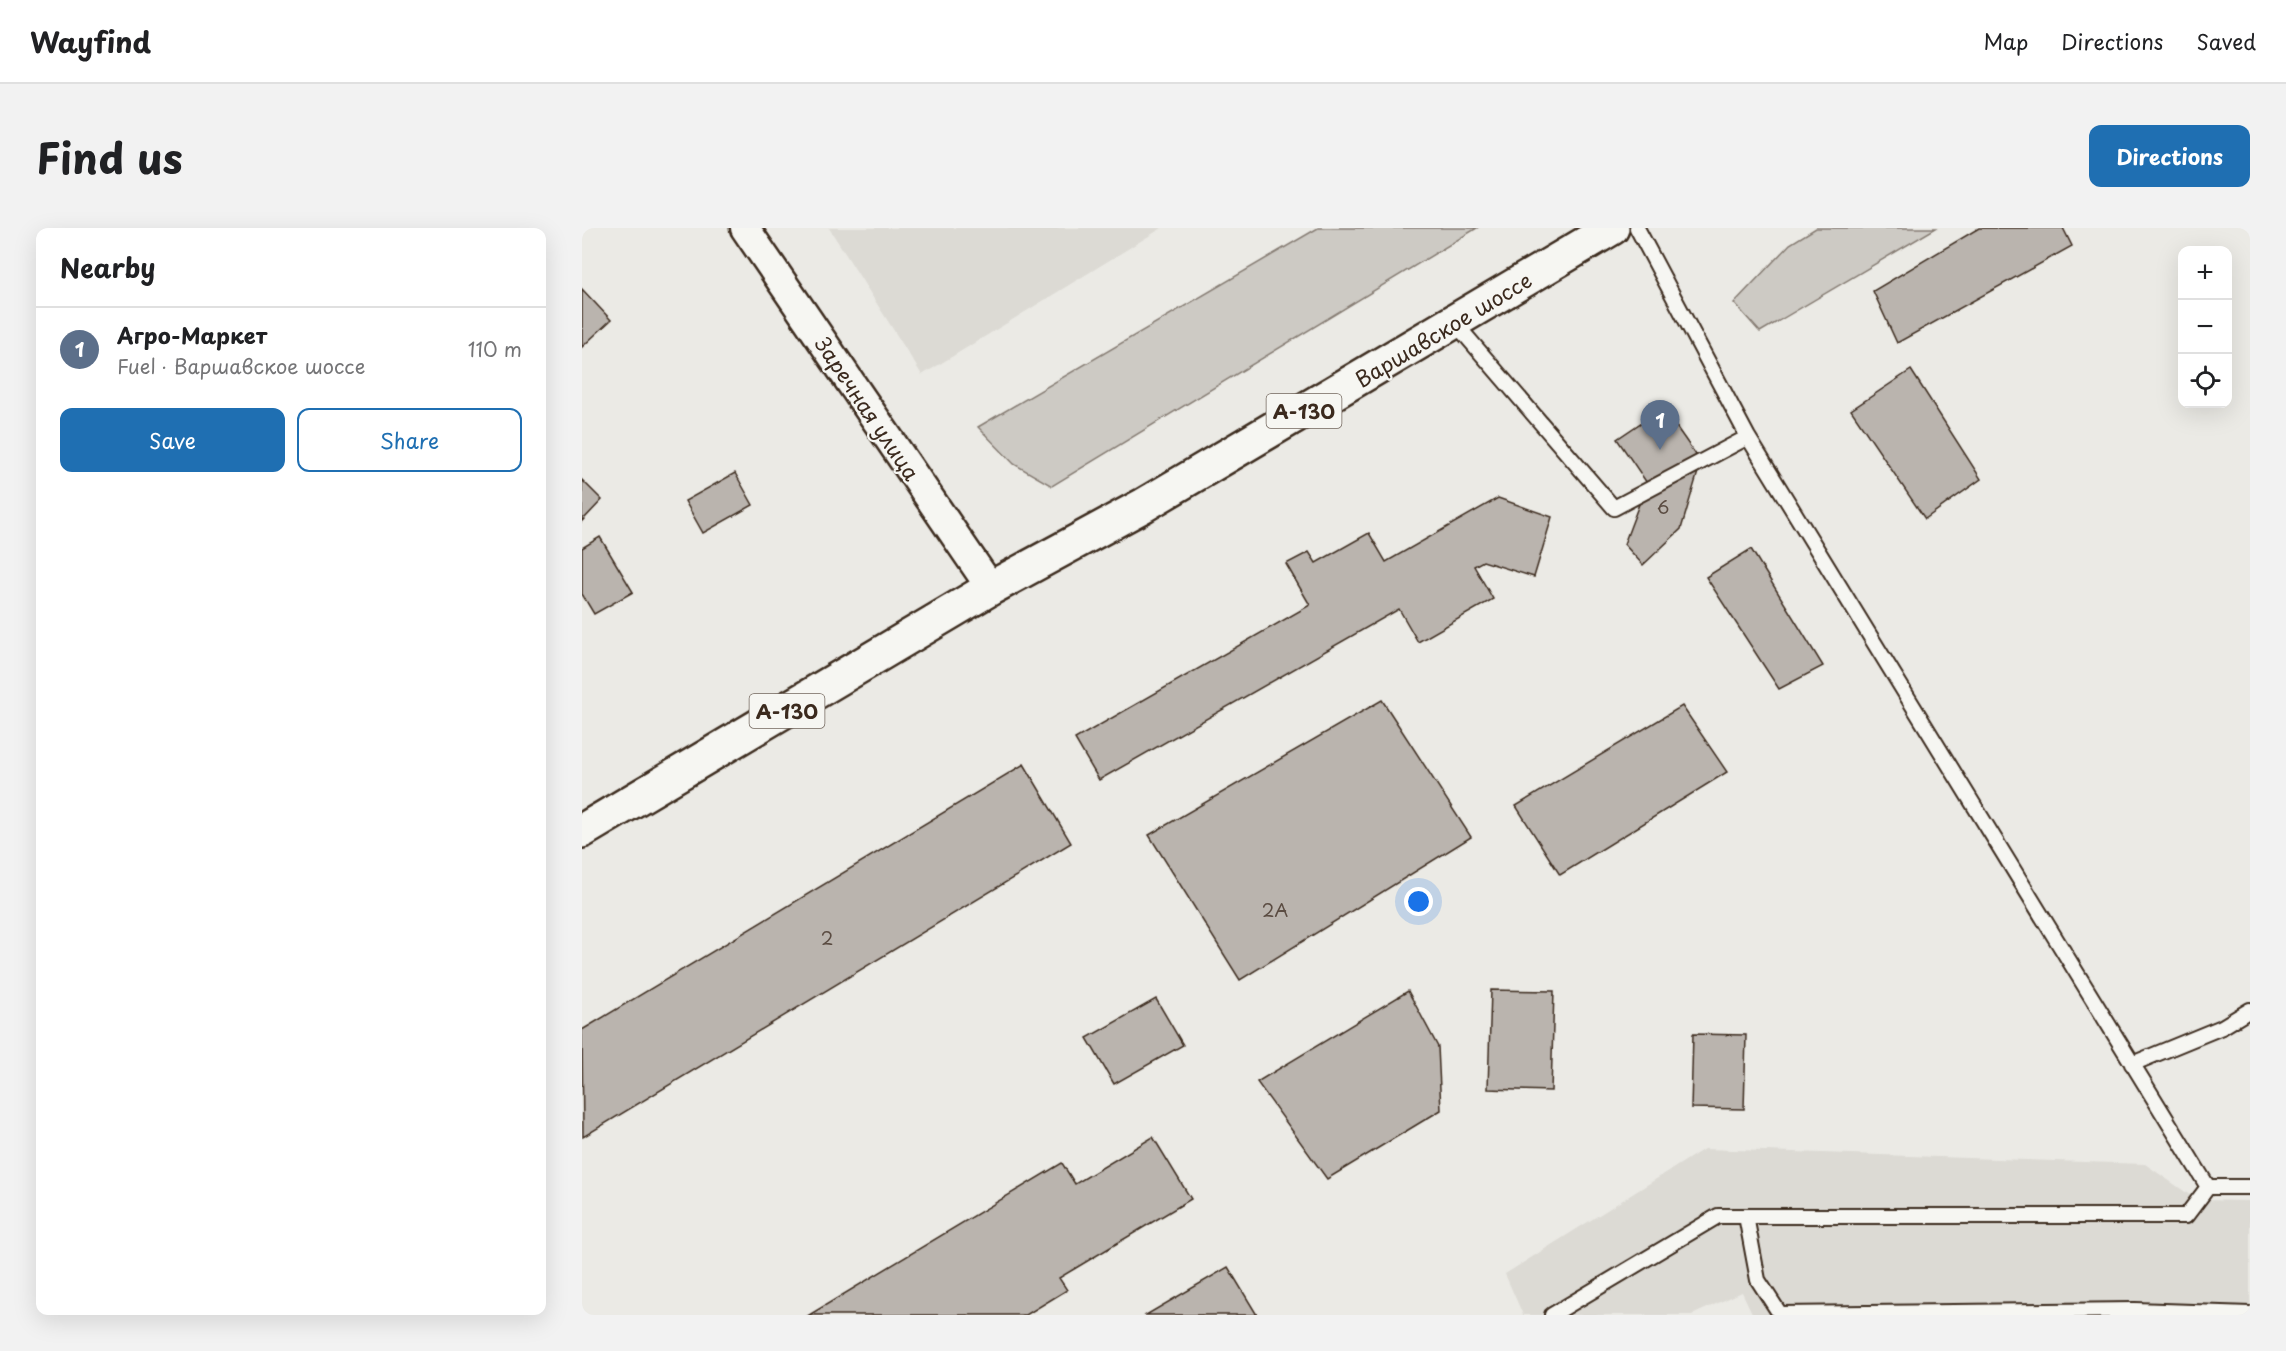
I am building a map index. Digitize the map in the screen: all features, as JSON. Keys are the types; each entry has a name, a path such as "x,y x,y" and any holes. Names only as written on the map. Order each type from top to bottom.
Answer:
{"main road":[{"name":"Варшавское шоссе","path":"991,588 1144,505 1612,228"},
{"name":"А-130","path":"582,831 991,588"}],"street":[{"name":"Заречная улица","path":"746,228 991,588"}],"lane":[{"path":"1637,228 1748,437 2208,1187"},
{"path":"1455,323 1614,508 1748,437"},
{"path":"2132,1064 2222,1027 2250,1010"},
{"path":"2208,1187 2250,1187"},
{"path":"1552,1315 1718,1216 2186,1216 2208,1187"},
{"path":"1746,1216 1758,1280 1780,1314 2135,1310 2250,1314"}],"shaded area":[{"path":"829,228 1162,228 922,375"},
{"path":"1318,228 1477,228 1052,486 1014,464 978,427"},
{"path":"1816,228 1936,228 1760,332 1734,303 1790,244"},
{"path":"1704,1149 2145,1164 2197,1200 2250,1201 2250,1315 1753,1315 1742,1292 1692,1315 1523,1315 1505,1274"}],"building":[{"path":"1979,228 2063,228 2072,246 1897,343 1873,291"},
{"path":"582,289 611,320 582,347"},
{"path":"1911,370 1981,479 1925,519 1851,410"},
{"path":"1663,408 1701,462 1681,529 1643,565 1624,544 1647,483 1617,439"},
{"path":"735,473 753,505 703,533 685,501"},
{"path":"582,480 602,500 582,521"},
{"path":"1498,498 1552,517 1534,577 1483,561 1474,566 1493,599 1418,642 1399,609 1099,780 1075,739 1310,605 1286,564 1309,552 1316,563 1369,533 1386,562"},
{"path":"600,537 633,592 594,614 582,594 582,548"},
{"path":"1751,549 1823,666 1779,689 1706,577"},
{"path":"1382,700 1471,837 1240,980 1149,835"},
{"path":"1682,706 1727,772 1560,875 1516,806"},
{"path":"1024,764 1071,843 583,1137 582,1030"},
{"path":"1491,990 1554,991 1551,1091 1488,1089"},
{"path":"1408,991 1438,1047 1441,1110 1327,1179 1257,1082"},
{"path":"1156,999 1183,1045 1114,1084 1087,1038"},
{"path":"1693,1034 1746,1035 1744,1109 1691,1108"},
{"path":"1153,1137 1191,1199 1059,1278 1067,1290 1026,1315 809,1315 1062,1163 1075,1184"},
{"path":"1228,1267 1257,1315 1146,1315"}],"place":[{"name":"Агро-Маркет","path":"1660,450"}]}
